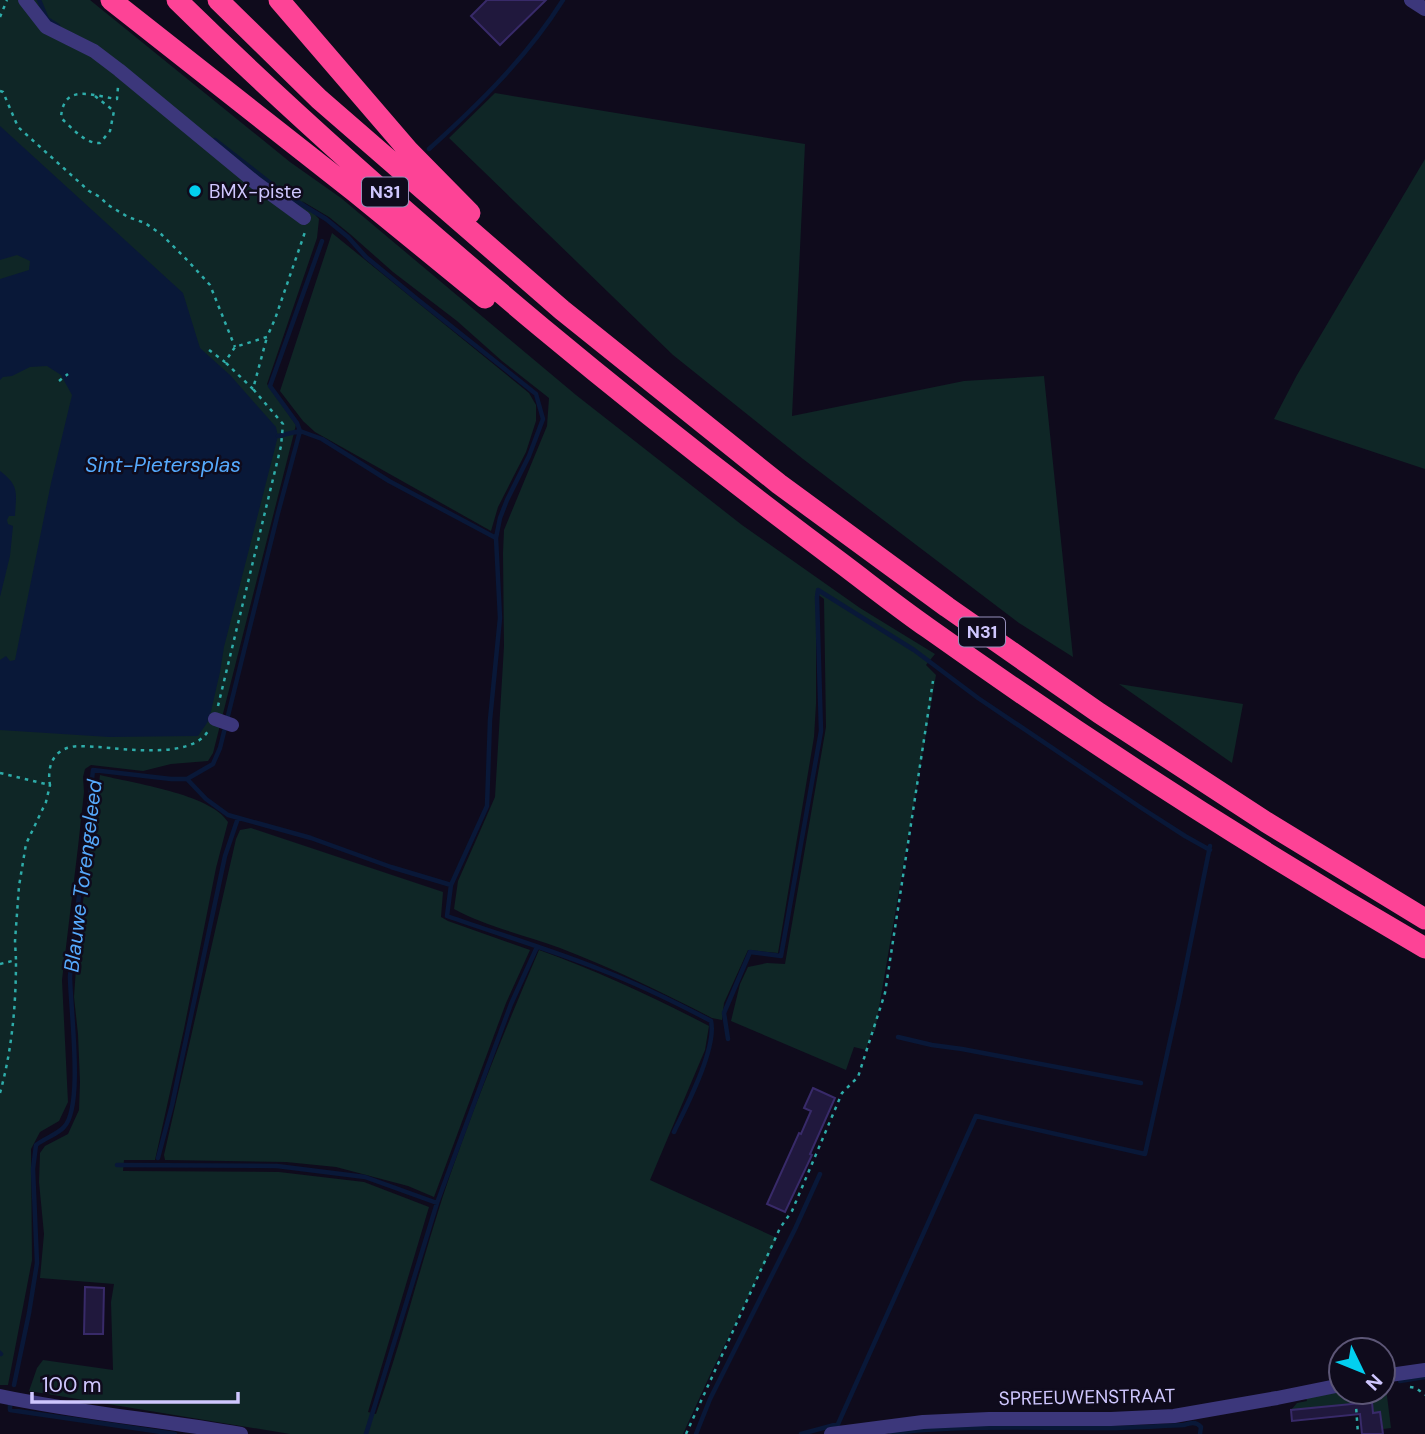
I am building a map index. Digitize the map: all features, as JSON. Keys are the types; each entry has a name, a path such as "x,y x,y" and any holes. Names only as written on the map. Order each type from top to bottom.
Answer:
{"highway":[{"path":"111,0 355,192 503,313 600,376"},
{"name":"N31","path":"177,0 307,122 484,279 600,376 763,504 926,626 1115,756 1252,844 1425,948"},
{"name":"N31","path":"218,0 319,99 562,310 779,484 947,607 1110,721 1266,822 1425,919"},
{"path":"279,0 408,150 473,217 479,238"}],"street":[{"path":"25,0 46,27 94,51 256,183 304,218"},
{"path":"1411,0 1425,9"},
{"path":"215,719 232,725"},
{"path":"1397,1374 1425,1370"},
{"name":"SPREEUWENSTRAAT","path":"831,1434 923,1422 1174,1416 1327,1388"},
{"path":"0,1396 241,1434"}],"path":[{"path":"0,18 7,0"},
{"path":"95,96 114,111 110,131 100,143 92,144 61,118 62,107 68,98 78,93 117,99 119,70"},
{"path":"0,91 3,92 19,127 26,134 89,191 108,205 145,223 160,234 210,285 235,347"},
{"path":"253,389 267,337 305,232 304,218"},
{"path":"225,362 235,347 267,337"},
{"path":"0,1093 15,1007 15,941 19,886 26,844 46,802 50,785 50,762 59,752 71,746 175,749 196,743 205,737 215,719 281,446 283,424 253,389 209,350"},
{"path":"58,381 68,374"},
{"path":"686,1434 780,1228 792,1211 842,1093 858,1077 884,993 933,681"},
{"path":"0,773 50,785"},
{"path":"0,964 16,960"},
{"path":"1356,1406 1358,1434"}],"green space":[{"path":"0,0 90,0 290,162 341,198 576,395 742,525 860,608 935,654 926,665 936,675 875,1031 872,1031 866,1050 854,1047 846,1070 731,1021 740,984 748,967 767,963 785,964 826,727 824,599 816,593 814,737 778,953 748,950 724,1003 722,1020 712,1018 579,956 493,926 454,909 458,881 495,797 504,646 504,530 547,426 549,398 329,217 302,201 319,219 317,238 267,384 296,425 213,753 208,761 171,764 143,771 91,765 85,769 83,777 84,792 62,980 68,1102 59,1121 40,1132 31,1149 32,1260 8,1385 0,1385"},
{"path":"495,93 805,144 792,416 964,381 1044,376 1073,657 1019,623 803,459 673,355 449,138"},
{"path":"1425,159 1425,469 1274,419 1297,375"},
{"path":"332,233 529,393 536,405 536,421 526,452 498,507 491,531 315,432 280,391"},
{"path":"1119,684 1243,704 1232,763"},
{"path":"100,775 188,797 219,812 228,822 155,1160 124,1160 123,1171 279,1172 364,1182 429,1207 368,1412 376,1414 453,1168 539,950 625,985 709,1026 705,1050 650,1180 777,1238 683,1434 290,1434 29,1391 37,1368 43,1360 113,1370 111,1302 114,1284 40,1278 44,1234 39,1182 40,1153 45,1146 68,1134 79,1110 78,1034 74,997 78,939"},
{"path":"251,828 443,892 441,917 530,950 506,1003 434,1197 408,1186 336,1167 286,1162 165,1160 236,839 240,830"},
{"path":"1327,1394 1327,1406 1334,1406 1291,1410 1297,1403 1307,1401 1305,1396"},
{"path":"1372,1406 1388,1406 1391,1428 1383,1429 1380,1412 1373,1413"}],"water":[{"name":"Sint-Pietersplas","path":"0,126 183,293 200,348 230,375 276,427 278,436 224,647 209,720 198,736 109,737 0,730 0,660 6,656 10,661 15,660 72,395 61,375 47,366 30,367 0,380 0,279 29,270 30,261 17,255 0,260"},
{"path":"0,471 11,481 16,496 15,516 9,516 7,520 8,524 13,526 10,556 0,597"}],"building":[{"path":"487,0 546,0 500,45 471,16"},
{"path":"813,1088 835,1098 785,1212 767,1204 811,1111 804,1108"},
{"path":"85,1287 104,1288 103,1334 84,1334"},
{"path":"1372,1406 1373,1413 1380,1412 1383,1434 1362,1434 1360,1414 1292,1421 1291,1410"}],"waterway":[{"path":"39,0 47,19 58,26"},
{"name":"Blauwe Torengeleed","path":"429,149 501,79 534,41 563,0"},
{"path":"215,140 283,193 326,219 348,237 366,257 536,394 543,419 529,456 507,500 496,538"},
{"name":"Blauwe Torengeleed","path":"14,1385 37,1263 33,1169 36,1145 64,1127 70,1116 73,1099 75,1078 70,976 93,770 187,779 213,764 220,748 300,431 270,386 322,241"},
{"path":"278,436 300,431 322,439 389,481 496,538 500,618 490,720 487,806 451,885"},
{"path":"728,1039 724,1013 750,952 781,956 821,731 818,590 914,650 978,698 1140,807 1210,850"},
{"path":"187,779 206,799 228,815 311,838 451,885 447,916 614,975 711,1021 712,1032 705,1061 674,1132"},
{"path":"158,1158 172,1105 225,856 238,818"},
{"path":"801,1434 838,1424 976,1116 1145,1154 1210,846"},
{"path":"366,1434 437,1203 511,1004 537,947"},
{"path":"898,1037 1141,1083"},
{"path":"117,1165 277,1166 365,1177 437,1203"},
{"path":"696,1434 710,1399 820,1174"},
{"path":"1400,1381 1425,1377"},
{"name":"Blauwe Torengeleed","path":"10,1405 10,1410 175,1434"},
{"path":"891,1433 972,1428 1127,1428 1193,1423 1201,1427 1200,1434"}],"place":[{"name":"BMX-piste","path":"195,191"}]}
